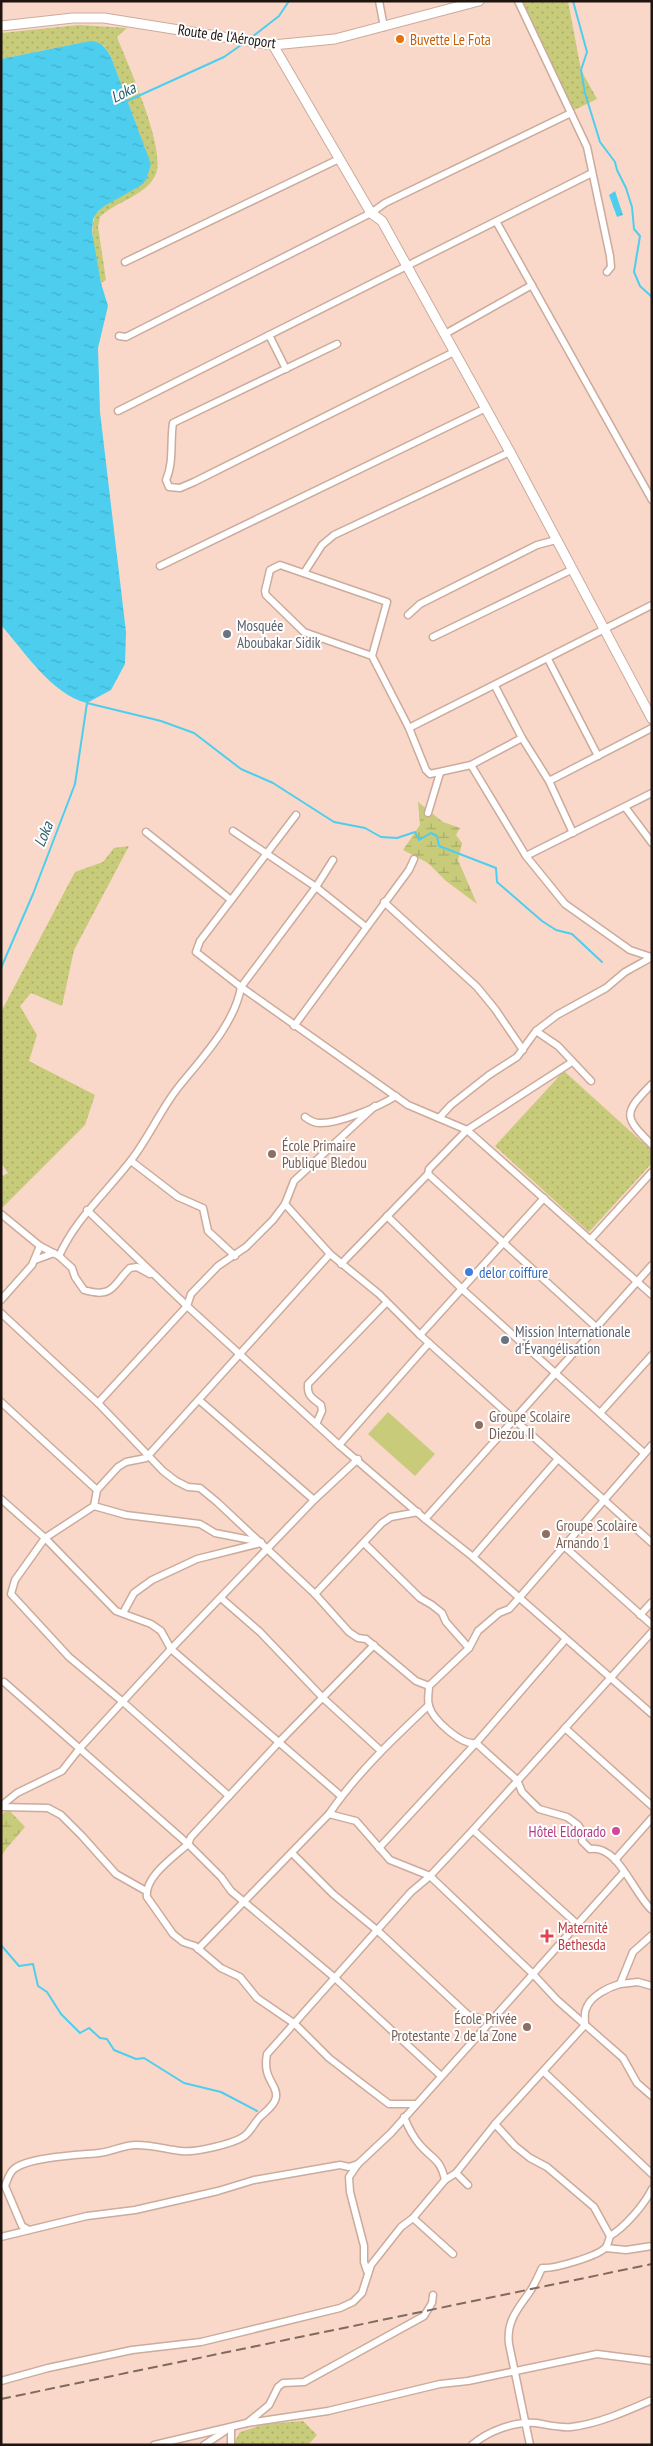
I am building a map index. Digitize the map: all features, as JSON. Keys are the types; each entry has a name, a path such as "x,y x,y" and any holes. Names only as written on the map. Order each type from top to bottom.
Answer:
{"street":[{"path":"379,1 384,27"},
{"name":"Route de l'Aéroport","path":"1,26 73,18 104,18 273,45 335,39 479,1"},
{"path":"518,1 587,148 610,256 611,267 607,272"},
{"path":"273,45 371,213 382,221 510,452 571,570 652,719"},
{"path":"119,336 126,337 371,213 385,203 571,113"},
{"path":"125,262 339,159"},
{"path":"118,410 497,223 592,173"},
{"path":"497,223 652,500"},
{"path":"445,334 532,285"},
{"path":"269,335 286,369"},
{"path":"337,344 173,422 174,438 170,445 171,470 166,480 169,487 180,488 194,482 454,352"},
{"path":"160,566 486,408"},
{"path":"304,573 322,545 334,535 510,452"},
{"path":"408,615 420,604 537,545 556,540"},
{"path":"372,656 304,632 266,595 265,591 270,570 280,565 387,602 372,656 409,728 426,770 430,774 471,766 522,738"},
{"path":"433,637 571,570"},
{"path":"409,728 652,605"},
{"path":"548,659 598,756"},
{"path":"495,686 522,738 549,781 573,833"},
{"path":"549,781 652,728"},
{"path":"471,766 526,856 565,904 630,950 651,957"},
{"path":"428,813 440,773"},
{"path":"526,856 652,793"},
{"path":"625,808 652,843"},
{"path":"296,815 200,941 196,952 294,1026 408,1105 466,1130 652,1296"},
{"path":"233,831 316,887 366,927"},
{"path":"146,832 231,900"},
{"path":"294,1026 409,870 414,859"},
{"path":"35,1260 57,1255 87,1210 131,1160 152,1130 160,1112 211,1048 231,1018 241,987 316,887 333,860"},
{"path":"384,902 477,987 523,1050"},
{"path":"439,1118 451,1105 489,1075 513,1061 536,1031 557,1015 606,988 625,972 651,957"},
{"path":"536,1031 558,1046 591,1081"},
{"path":"340,1264 428,1174 429,1169 466,1130 544,1082 572,1062"},
{"path":"652,1084 631,1110 630,1116 632,1125 652,1145"},
{"path":"305,1117 318,1123 331,1122 376,1106 396,1096"},
{"path":"98,1403 187,1306 192,1294 200,1284 218,1266 235,1256 273,1220 285,1204 294,1180 376,1106"},
{"path":"131,1160 178,1197 203,1208 208,1231 235,1256"},
{"path":"590,1240 652,1172"},
{"path":"428,1174 596,1327"},
{"path":"420,1335 544,1198"},
{"path":"285,1204 340,1264 367,1284 420,1335 651,1542"},
{"path":"87,1210 187,1306 339,1445 425,1520 474,1558 565,1640 652,1714"},
{"path":"1,1214 40,1246 57,1255 72,1268 80,1286 89,1291 101,1292 112,1289 130,1268 137,1267 158,1278"},
{"path":"387,1216 462,1289 644,1453"},
{"path":"1,1300 18,1283 35,1260 40,1246"},
{"path":"229,1796 123,1702 68,1657 11,1594 16,1580 45,1538 94,1506 97,1490 121,1464 146,1458 330,1254"},
{"path":"425,1520 652,1265"},
{"path":"316,1424 322,1411 321,1405 312,1399 307,1391 308,1384 386,1302"},
{"path":"1,1313 98,1403 176,1481 188,1487 200,1488 262,1543 315,1594 348,1632 358,1638 366,1639 416,1681 429,1686"},
{"path":"339,1445 429,1343"},
{"path":"600,1413 652,1355"},
{"path":"199,1400 314,1500"},
{"path":"1,1402 97,1490"},
{"path":"476,1743 469,1745 460,1741 439,1720 429,1705 429,1686 469,1648 478,1631 499,1612 509,1609 652,1445"},
{"path":"474,1558 558,1459"},
{"path":"1,1806 17,1793 62,1771 80,1748 171,1648 314,1500 358,1460"},
{"path":"1,1500 45,1538 116,1611 151,1624 161,1631 171,1648 341,1796"},
{"path":"94,1506 126,1515 200,1524 214,1533 262,1543"},
{"path":"315,1594 390,1517 418,1512"},
{"path":"123,1613 134,1593 152,1580 197,1560 262,1543"},
{"path":"364,1543 420,1598 432,1604 442,1613 446,1622 469,1648"},
{"path":"565,1547 652,1626"},
{"path":"221,1598 260,1632 323,1698 381,1751"},
{"path":"640,1615 652,1602"},
{"path":"29,2230 22,2226 5,2186 12,2170 19,2166 31,2161 100,2153 135,2145 160,2146 182,2152 194,2151 231,2143 245,2136 255,2122 274,2104 276,2097 276,2090 267,2077 264,2068 267,2054 378,1931 410,1892 430,1876 473,1830 652,1632"},
{"path":"379,1848 476,1743 565,1640"},
{"path":"374,1645 229,1796 191,1837 188,1844 153,1878 146,1891 147,1897 173,1934 198,1949 221,1968 240,1977 257,1998 295,2024 330,2058 389,2104 415,2104"},
{"path":"4,1682 188,1844 221,1877 231,1891 335,1978 440,2075"},
{"path":"198,1949 212,1933 246,1902 329,1814 341,1796 381,1751 429,1705"},
{"path":"565,1728 652,1806"},
{"path":"476,1743 517,1780 522,1792 539,1809 573,1821 584,1834 582,1841 590,1849 599,1847 610,1852 644,1903 652,1910"},
{"path":"1,1806 48,1808 61,1815 116,1874 146,1891"},
{"path":"329,1814 356,1821 390,1860 430,1876 532,1973 557,2000 623,2058 637,2082 652,2096"},
{"path":"615,1860 652,1818"},
{"path":"473,1830 577,1924"},
{"path":"292,1853 332,1894 378,1931 468,2015 491,2021"},
{"path":"367,2271 364,2262 364,2246 350,2192 349,2177 358,2164 404,2117 624,1872"},
{"path":"620,1984 633,1952 652,1935"},
{"path":"1,2381 48,2368 132,2350 201,2342 340,2308 353,2302 362,2293 367,2271 402,2227 413,2218 445,2180 456,2173 495,2124 585,2025 586,2009 594,1998 608,1987 620,1984 638,1982 652,1986"},
{"path":"544,2072 652,2174"},
{"path":"404,2117 420,2145 436,2157 442,2166 445,2180"},
{"path":"495,2124 515,2146 530,2158 547,2167 594,2207 610,2236"},
{"path":"1,2237 96,2215 120,2214 218,2191 254,2180 358,2164"},
{"path":"456,2173 468,2185"},
{"path":"606,2248 610,2236 618,2231 648,2196 652,2188"},
{"path":"413,2218 453,2254"},
{"path":"530,2445 516,2372 508,2344 510,2327 517,2307 531,2290 542,2268 554,2269 606,2248 626,2250 652,2246"},
{"path":"247,2423 269,2406 278,2387 283,2382 304,2382 424,2316 432,2303 433,2295"},
{"path":"154,2445 247,2423 328,2411 440,2384 516,2372 597,2354 652,2361"},
{"path":"472,2445 495,2432 526,2423 571,2427 630,2409 652,2400"},
{"path":"204,2445 231,2428"},
{"path":"231,2428 231,2445"}],"green space":[{"path":"518,1 568,1 581,70 597,99 570,112"},
{"path":"79,25 127,28 117,37 152,129 158,164 155,176 144,189 100,217 98,227 106,280 101,283 93,234 95,216 108,203 140,186 146,151 111,57 104,46 90,41 1,59 1,33"},
{"path":"418,802 443,822 460,828 456,835 462,843 458,860 477,904 446,881 428,863 403,850 420,825"},
{"path":"129,846 74,950 62,1006 31,993 20,1006 37,1035 29,1061 95,1095 85,1125 1,1209 1,1177 8,1173 1,1163 1,1012 75,872 103,862 114,848"},
{"path":"564,1071 652,1151 652,1163 589,1232 495,1146"},
{"path":"388,1412 435,1454 415,1476 368,1434"},
{"path":"9,1810 25,1827 1,1857 1,1814"},
{"path":"303,2421 317,2435 308,2445 233,2445 240,2432 265,2424"}],"water":[{"path":"90,41 103,46 111,57 151,164 146,180 140,186 106,205 98,211 93,219 92,232 101,283 108,306 98,348 100,412 126,632 125,664 111,690 87,703 62,691 50,681 1,625 1,59"},
{"path":"615,191 623,215 617,217 609,195"}],"waterway":[{"name":"Loka","path":"252,37 279,16 289,1"},
{"path":"573,1 587,52 581,70 585,93 600,142 615,162 626,188 632,207 634,229 640,236 634,272 640,286 652,297"},
{"name":"Loka","path":"125,102 224,57 244,43"},
{"path":"1,968 33,894 75,784 87,703 161,721 194,733 241,769 273,783 334,822 365,828 381,837 397,838 415,832 419,840 431,833 437,836 439,846 496,868 497,882 542,921 556,930 572,934 602,962"},
{"path":"1,1945 19,1966 33,1964 38,1986 47,1992 61,2014 80,2033 89,2028 100,2038 107,2039 114,2050 136,2059 144,2058 184,2083 221,2092 257,2111"}],"railway":[{"path":"1,2399 652,2264"}],"place":[{"name":"Buvette Le Fota","path":"400,39"},
{"name":"Mosquée Aboubakar Sidik","path":"227,634"},
{"name":"École Primaire Publique Bledou","path":"272,1154"},
{"name":"delor coiffure","path":"469,1272"},
{"name":"Mission Internationale d'Évangélisation","path":"505,1340"},
{"name":"Groupe Scolaire Diezou II","path":"479,1425"},
{"name":"Groupe Scolaire Arnando 1","path":"546,1534"},
{"name":"Hôtel Eldorado","path":"616,1831"},
{"name":"Maternité Bethesda","path":"547,1936"},
{"name":"École Privée Protestante 2 de la Zone","path":"527,2027"}]}
